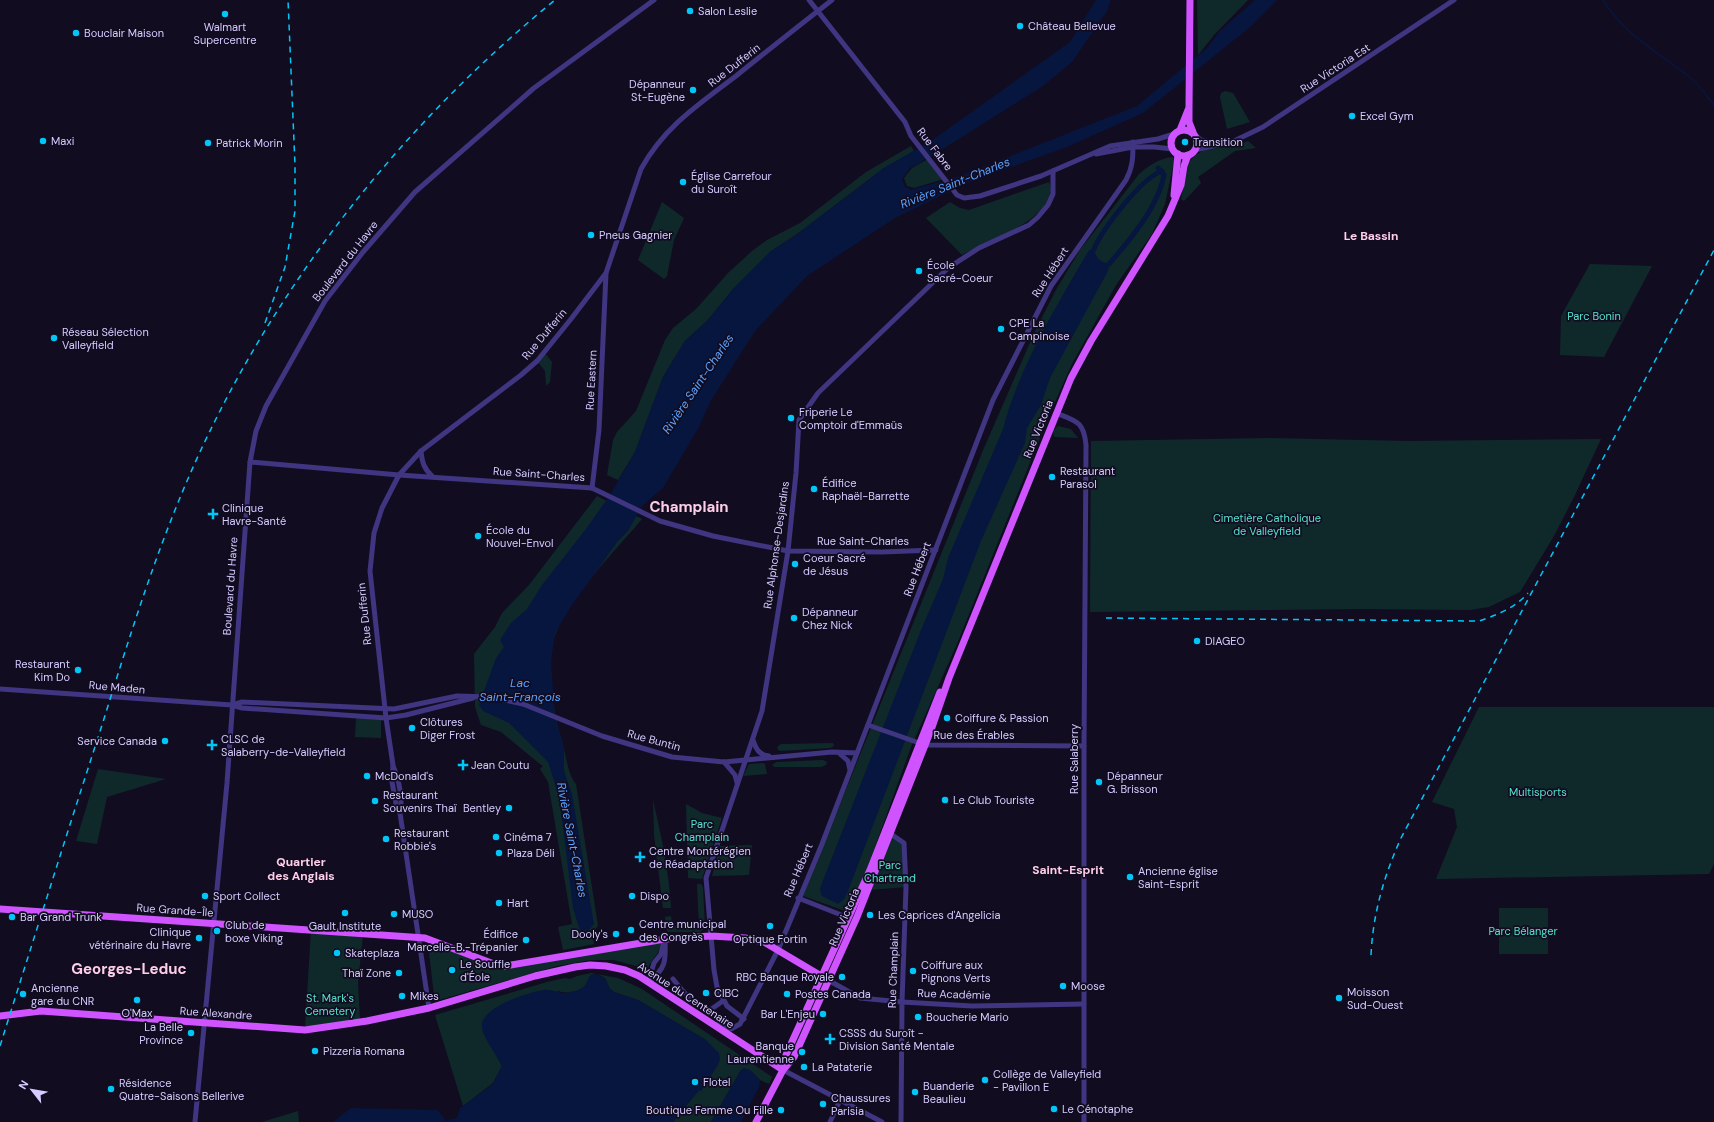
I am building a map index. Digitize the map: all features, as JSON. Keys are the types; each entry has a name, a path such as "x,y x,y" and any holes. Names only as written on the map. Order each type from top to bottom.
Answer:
{"main road":[{"path":"1188,108 1171,142 1175,152 1188,155 1195,150 1198,143 1189,122 1188,108 1190,0"},
{"path":"1177,132 1187,129 1194,134"},
{"name":"Rue Victoria","path":"1173,201 1175,152"},
{"name":"Rue Victoria","path":"756,1122 784,1070 794,1057 857,917 887,832 1071,378 1091,341 1162,228 1173,201 1178,193 1188,155"},
{"name":"Rue Victoria","path":"784,1070 786,1055 887,832"},
{"name":"Rue Grande-Île","path":"0,909 420,938"},
{"name":"Avenue du Centenaire","path":"420,938 439,942 477,958 505,966 665,939 711,936 758,940 778,950 828,980"},
{"name":"Avenue du Centenaire","path":"429,1008 535,976 590,964 625,970 648,982 700,1015 733,1039 784,1070"},
{"name":"Rue Alexandre","path":"0,1016 41,1011 305,1030 367,1021 429,1008"}],"street":[{"name":"Boulevard du Havre","path":"195,1122 214,923 250,462 256,431 266,406 325,301 363,252 415,192 534,88 654,0"},
{"name":"Rue Fabre","path":"809,0 905,122 911,136 957,195 964,198 980,196 1053,171 1093,154 1168,137 1177,132"},
{"name":"Rue Dufferin","path":"429,1008 420,938 400,813 399,788 393,765 386,718 372,592 371,560 374,533 382,508 399,475 421,451 521,376 537,361 606,273 633,189 641,170 657,142 695,107 832,0"},
{"name":"Rue Victoria Est","path":"1195,150 1234,141 1263,127 1454,0"},
{"name":"Rue Victoria Est","path":"1194,134 1201,140 1221,144"},
{"name":"Rue Fabre","path":"1133,144 1175,152"},
{"name":"Rue Hébert","path":"744,1019 778,950 868,725 1000,384 1051,286 1131,171 1134,159 1133,144"},
{"name":"Rue Alphonse-Desjardins","path":"744,1019 733,1012 723,1002 717,988 706,878 762,711 788,550 796,473 799,420 818,393 948,268 979,248 1029,225 1038,217 1048,205 1053,194 1053,171"},
{"name":"Rue Eastern","path":"592,488 599,430 606,273"},
{"name":"Rue Salaberry","path":"1056,413 1074,420 1082,427 1086,445 1084,1122"},
{"path":"421,451 422,464 426,472 433,477"},
{"name":"Rue Saint-Charles","path":"250,462 399,475 592,488 604,492 644,515 660,522 713,536 788,550 936,550"},
{"name":"Rue Maden","path":"0,689 232,705 242,708 386,718"},
{"name":"Rue Buntin","path":"385,709 407,708 457,696 479,697 523,704 576,726 655,753 672,757 724,762 745,761 770,757 857,753"},
{"name":"Rue Buntin","path":"386,718 406,715 479,697"},
{"name":"Rue Maden","path":"232,705 242,702 385,709"},
{"name":"Rue des Érables","path":"868,725 922,745 1084,746"},
{"path":"753,740 756,748 762,755 770,757"},
{"path":"839,753 848,761 850,770"},
{"path":"724,762 735,775 737,785"},
{"name":"Rue Champlain","path":"887,832 904,844 906,887 902,1002 901,1122"},
{"path":"798,898 848,918"},
{"path":"648,982 657,975 664,965 665,939"},
{"path":"648,982 654,963 663,949 665,939"},
{"path":"673,979 685,994 704,1008 710,1010 723,1002"},
{"name":"Rue Académie","path":"828,980 860,998 902,1002 972,1006 1084,1004"},
{"path":"700,1015 731,1029 736,1027 744,1019"},
{"path":"784,1070 882,1122"},
{"path":"830,1122 840,1100"}],"green space":[{"path":"1197,0 1248,0 1214,35 1198,55"},
{"path":"1225,91 1233,93 1250,122 1227,129 1220,97 1221,93"},
{"path":"1248,141 1256,148 1235,151 1198,177 1201,183 1184,201 1181,199 1189,162 1196,155 1206,149 1240,144"},
{"path":"911,146 914,151 884,168 800,232 770,252 734,288 707,321 685,341 663,377 635,452 618,480 607,475 613,440 617,432 636,411 665,340 673,328 696,309 728,273 752,251 767,240 800,223 866,172"},
{"path":"1173,157 1174,161 1165,204 1152,234 1116,285 1072,364 1050,413 957,644 911,747 867,869 848,912 803,896 984,448 1035,331 1057,288 1080,250 1139,174 1150,165"},
{"path":"928,159 944,179 914,188 907,186 904,178 912,168"},
{"path":"1049,182 1050,194 1045,206 1034,217 1003,236 962,255 926,218 950,202 960,208 969,210"},
{"path":"662,202 684,218 674,240 667,276 664,279 638,260"},
{"name":"Parc Bonin","path":"1590,264 1652,266 1604,357 1560,355 1561,316"},
{"path":"544,352 552,362 550,382 546,386 545,371 537,361"},
{"path":"1058,426 1071,429 1078,438 1054,437 1053,431"},
{"name":"Cimetière Catholique de Valleyfield","path":"1269,438 1407,441 1601,439 1554,536 1520,592 1489,607 1470,610 1362,609 1090,612 1091,441"},
{"path":"597,496 642,519 583,588 563,618 553,644 551,656 551,685 555,714 569,769 576,784 598,926 592,933 594,944 563,950 558,927 572,924 548,782 540,769 543,766 501,732 481,725 475,707 474,654 495,627 502,613 529,585"},
{"name":"Multisports","path":"1479,707 1714,707 1714,864 1709,874 1436,879 1457,827 1454,809 1432,802"},
{"path":"356,718 381,720 381,738 355,737"},
{"path":"833,743 834,746 830,748 781,751 778,750 777,747 781,744"},
{"path":"823,760 827,762 826,765 821,767 775,767 772,765 777,762"},
{"path":"749,764 765,764 767,774 743,776"},
{"path":"98,769 166,779 107,797 97,844 76,841"},
{"path":"653,800 667,867 671,908 663,908 654,835"},
{"name":"Parc Champlain","path":"686,804 702,813 722,818 702,879 688,878"},
{"name":"Parc Chartrand","path":"890,833 904,843 906,887 869,890"},
{"path":"752,845 749,875 712,876 720,846"},
{"path":"697,884 701,884 703,887 705,927 700,932 668,932 665,917 671,916 672,926 699,925"},
{"name":"Parc Bélanger","path":"1499,908 1548,908 1548,954 1499,954"},
{"name":"St. Mark's Cemetery","path":"311,930 363,934 358,983 360,1020 305,1028"},
{"path":"430,942 490,965 661,943 659,951 650,964 647,972 636,966 614,960 590,960 557,966 439,1000 434,995 428,944"},
{"path":"591,973 597,974 591,975 584,987 581,989 568,992 559,991 482,1029 502,1066 493,1083 463,1106 435,1015 547,982 565,978 570,979"},
{"path":"597,974 618,978 642,989 772,1077 769,1084 760,1080 750,1070 741,1070 711,1122 673,1122 699,1090 701,1091 706,1040 638,1000 614,992 610,989 605,978"},
{"path":"298,1111 299,1122 262,1122"}],"water":[{"name":"Lac Saint-François","path":"1096,0 1111,0 1107,11 1072,62 1043,86 910,168 902,179 905,187 911,190 960,176 1137,106 1208,47 1220,31 1255,0 1277,0 1249,28 1143,113 1067,147 967,183 895,218 807,276 755,331 710,402 699,427 663,488 642,506 628,531 618,541 572,605 555,633 551,662 555,718 564,747 564,771 572,794 594,924 589,930 580,931 573,908 559,796 548,762 509,723 483,711 479,705 496,658 504,647 500,640 511,623 527,609 542,585 586,529 610,495 635,452 663,377 685,341 707,321 734,288 770,252 800,232 884,168 931,141 1070,42"},
{"path":"1094,249 1099,259 1109,264 1108,271 1050,378 1041,405 1027,428 1025,443 981,541 848,891 844,899 838,904 822,896 820,890 822,883 921,630 943,579 948,558 1003,429 1010,406 1029,360 1052,314 1089,250"},
{"path":"594,974 605,978 610,989 614,992 638,1000 652,1008 706,1040 719,1053 720,1059 718,1065 701,1091 699,1090 673,1122 333,1122 351,1108 438,1110 446,1121 457,1118 460,1108 493,1084 502,1066 487,1041 483,1031 483,1020 488,1013 506,1002 537,991 547,990 565,993 577,990 582,988 591,975"},
{"path":"744,1068 750,1070 760,1080 759,1087 741,1122 711,1122 741,1070"}],"waterway":[{"path":"1603,0 1612,13 1631,33 1691,78 1702,89 1714,105"},
{"path":"1109,264 1134,234 1156,199 1164,175 1158,168"},
{"path":"1094,249 1098,240 1113,218 1133,194 1144,183 1162,171"}],"railway":[{"path":"265,323 285,267 295,211 295,165 288,0"},
{"path":"0,1046 124,654 158,553 199,454 232,389 268,326 308,265 351,207 398,151 447,98 500,48 555,0"},
{"path":"1371,955 1374,924 1380,895 1389,866 1401,838 1714,250"},
{"path":"1106,618 1479,621 1512,607 1528,593"}],"place":[{"name":"Salon Leslie","path":"690,11"},
{"name":"Walmart Supercentre","path":"225,14"},
{"name":"Château Bellevue","path":"1020,26"},
{"name":"Bouclair Maison","path":"76,33"},
{"name":"Dépanneur St-Eugène","path":"693,90"},
{"name":"Excel Gym","path":"1352,116"},
{"name":"Maxi","path":"43,141"},
{"name":"Transition","path":"1185,142"},
{"name":"Patrick Morin","path":"208,143"},
{"name":"Église Carrefour du Suroît","path":"683,182"},
{"name":"Pneus Gagnier","path":"591,235"},
{"name":"École Sacré-Coeur","path":"919,271"},
{"name":"CPE La Campinoise","path":"1001,329"},
{"name":"Réseau Sélection Valleyfield","path":"54,338"},
{"name":"Friperie Le Comptoir d'Emmaüs","path":"791,418"},
{"name":"Restaurant Parasol","path":"1052,477"},
{"name":"Édifice Raphaël-Barrette","path":"814,489"},
{"name":"Clinique Havre-Santé","path":"213,514"},
{"name":"École du Nouvel-Envol","path":"478,536"},
{"name":"Coeur Sacré de Jésus","path":"795,564"},
{"name":"Dépanneur Chez Nick","path":"794,618"},
{"name":"DIAGEO","path":"1197,641"},
{"name":"Restaurant Kim Do","path":"78,670"},
{"name":"Coiffure & Passion","path":"947,718"},
{"name":"Clôtures Diger Frost","path":"412,728"},
{"name":"Service Canada","path":"165,741"},
{"name":"CLSC de Salaberry-de-Valleyfield","path":"212,745"},
{"name":"Jean Coutu","path":"463,765"},
{"name":"McDonald's","path":"367,776"},
{"name":"Dépanneur G. Brisson","path":"1099,782"},
{"name":"Le Club Touriste","path":"945,800"},
{"name":"Restaurant Souvenirs Thaï","path":"375,801"},
{"name":"Bentley","path":"509,808"},
{"name":"Cinéma 7","path":"496,837"},
{"name":"Restaurant Robbie's","path":"386,839"},
{"name":"Plaza Déli","path":"499,853"},
{"name":"Centre Montérégien de Réadaptation","path":"640,857"},
{"name":"Ancienne église Saint-Esprit","path":"1130,877"},
{"name":"Sport Collect","path":"205,896"},
{"name":"Dispo","path":"632,896"},
{"name":"Hart","path":"499,903"},
{"name":"Gault Institute","path":"345,913"},
{"name":"MUSO","path":"394,914"},
{"name":"Les Caprices d'Angelicia","path":"870,915"},
{"name":"Bar Grand Trunk","path":"12,917"},
{"name":"Optique Fortin","path":"770,926"},
{"name":"Centre municipal des Congrès","path":"631,930"},
{"name":"Club de boxe Viking","path":"217,931"},
{"name":"Dooly's","path":"616,934"},
{"name":"Clinique vétérinaire du Havre","path":"199,938"},
{"name":"Édifice Marcelle-B.-Trépanier","path":"526,940"},
{"name":"Skateplaza","path":"337,953"},
{"name":"Le Souffle d'Éole","path":"452,970"},
{"name":"Coiffure aux Pignons Verts","path":"913,971"},
{"name":"Thaï Zone","path":"399,973"},
{"name":"RBC Banque Royale","path":"842,977"},
{"name":"Moose","path":"1063,986"},
{"name":"CIBC","path":"706,993"},
{"name":"Ancienne gare du CNR","path":"23,994"},
{"name":"Postes Canada","path":"787,994"},
{"name":"Mikes","path":"402,996"},
{"name":"Moisson Sud-Ouest","path":"1339,998"},
{"name":"O'Max","path":"137,1000"},
{"name":"Bar L'Enjeu","path":"823,1014"},
{"name":"Boucherie Mario","path":"918,1017"},
{"name":"La Belle Province","path":"191,1033"},
{"name":"CSSS du Suroît - Division Santé Mentale","path":"830,1039"},
{"name":"Pizzeria Romana","path":"315,1051"},
{"name":"Banque Laurentienne","path":"802,1052"},
{"name":"La Pataterie","path":"804,1067"},
{"name":"Collège de Valleyfield - Pavillon E","path":"985,1080"},
{"name":"Flotel","path":"695,1082"},
{"name":"Résidence Quatre-Saisons Bellerive","path":"111,1089"},
{"name":"Buanderie Beaulieu","path":"915,1092"},
{"name":"Chaussures Parisia","path":"823,1104"},
{"name":"Le Cénotaphe","path":"1054,1109"},
{"name":"Boutique Femme Ou Fille","path":"781,1110"}],"district":[{"name":"Le Bassin","path":"1371,236"},
{"name":"Champlain","path":"689,507"},
{"name":"Quartier des Anglais","path":"301,869"},
{"name":"Saint-Esprit","path":"1068,870"},
{"name":"Georges-Leduc","path":"129,969"}],"water label":[{"name":"Rivière Saint-Charles","path":"955,183"},
{"name":"Rivière Saint-Charles","path":"698,384"},
{"name":"Rivière Saint-Charles","path":"572,840"}]}
